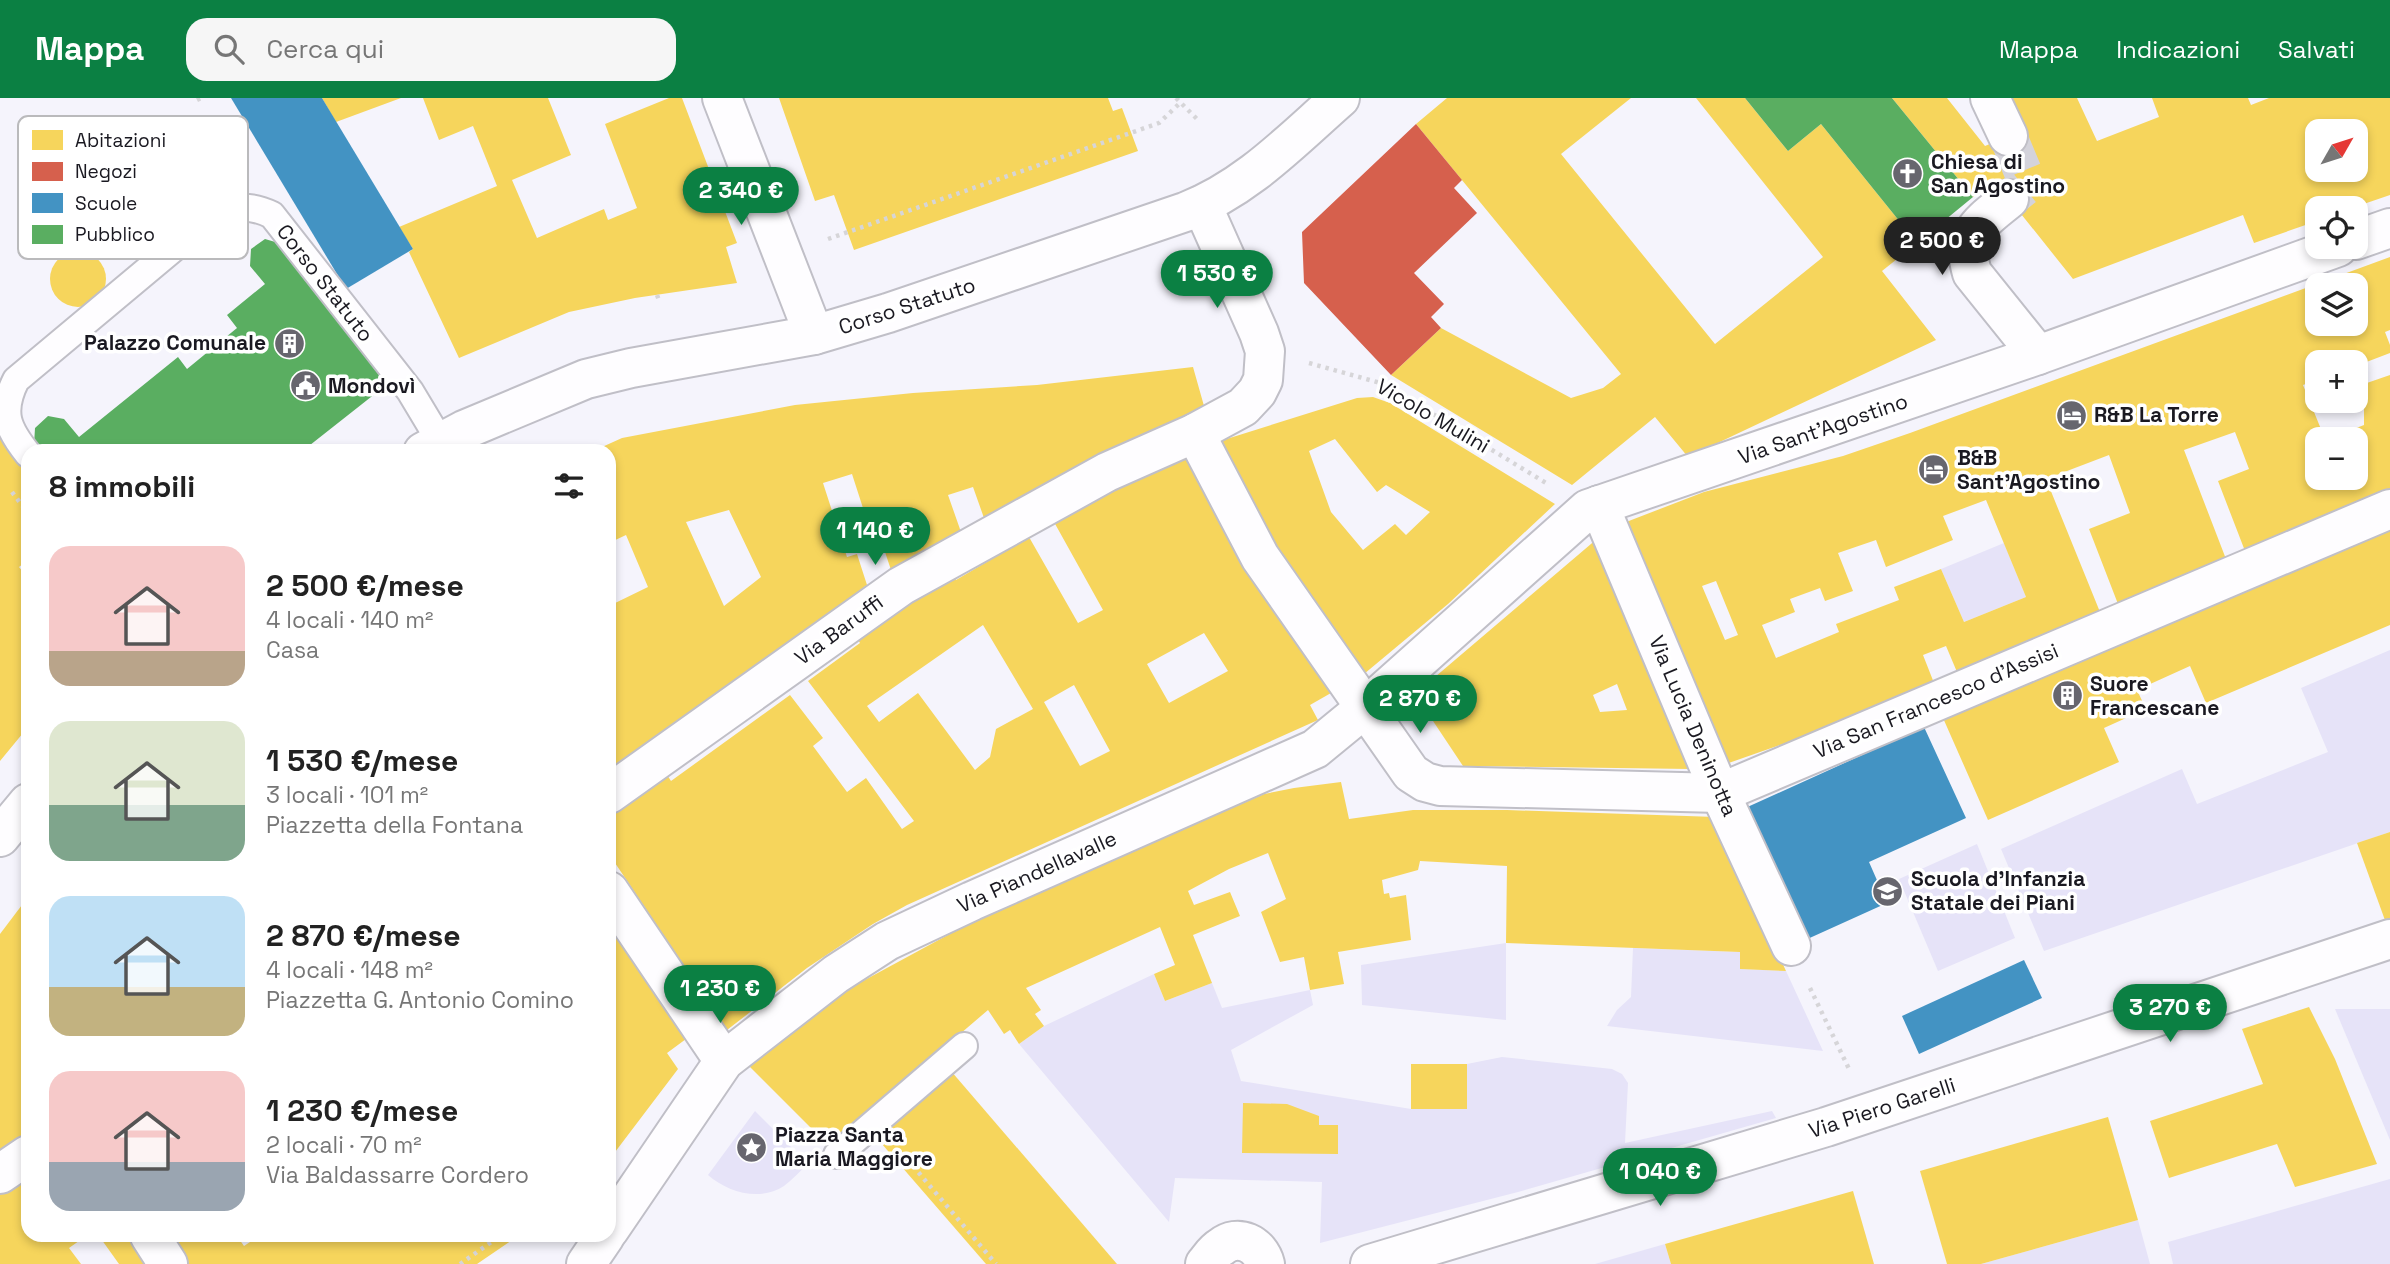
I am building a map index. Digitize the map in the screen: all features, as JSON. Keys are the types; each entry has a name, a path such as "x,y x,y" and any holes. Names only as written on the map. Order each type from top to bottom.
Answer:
{"street":[{"path":"722,98 814,335"},
{"name":"Corso Statuto","path":"437,444 586,379 631,368 814,335 900,309 1202,205 1252,176 1340,98"},
{"path":"1990,98 2008,136"},
{"path":"2009,199 1979,223 1968,248 1968,260 1972,273 2038,355"},
{"path":"1202,205 1265,351"},
{"path":"2368,236 2390,228"},
{"name":"Via Sant'Agostino","path":"1365,708 1594,507 2038,355 2305,259"},
{"name":"Via Baruffi","path":"616,789 901,586 1107,472 1195,433 1243,407 1258,392 1265,368 1265,351"},
{"name":"Via San Francesco d'Assisi","path":"1195,433 1260,557 1411,773 1431,785 1462,788 1720,793 2390,509"},
{"name":"Via Lucia Deninotta","path":"1594,507 1720,793 1791,946"},
{"name":"Via Piandellavalle","path":"724,1061 835,974 869,951 972,901 1310,751 1365,708"},
{"path":"0,837 21,812"},
{"path":"616,901 724,1061 616,1222"},
{"name":"Via Piero Garelli","path":"1370,1264 1870,1113 2390,939"},
{"path":"0,1174 21,1160"},
{"path":"1205,1264 1223,1245 1241,1240 1257,1248 1265,1264"},
{"path":"154,1242 168,1264"}],"lane":[{"name":"Corso Statuto","path":"248,207 257,208 272,215 410,391 431,444"},
{"name":"Corso Statuto","path":"21,445 11,433 5,418 7,392 16,380 161,259"},
{"path":"837,1155 964,1046"}],"path":[{"path":"826,240 1159,123 1178,100 1197,119"},
{"path":"657,295 660,303"},
{"name":"Vicolo Mulini","path":"1265,351 1384,384 1594,507"},
{"path":"1791,946 1870,1113"},
{"path":"901,1151 996,1264"},
{"path":"460,1264 491,1242"}],"shaded area":[{"path":"2004,543 2026,597 1964,622 1941,569"},
{"path":"2390,650 2390,832 2044,951 2001,849 2182,769 2197,804 2328,752 2301,688"},
{"path":"1977,844 2015,938 1938,971 1899,879"},
{"path":"1506,943 1506,1020 1362,1005 1361,965"},
{"path":"1633,948 1740,952 1740,969 1786,971 1823,1051 1607,1026 1617,1010 1631,997"},
{"path":"1154,974 1165,1001 1212,983 1222,1008 1310,990 1313,1005 1231,1050 1241,1081 1411,1109 1466,1109 1467,1064 1502,1057 1612,1069 1622,1074 1628,1083 1625,1143 1772,1111 1776,1118 1518,1192 1320,1243 1322,1182 1175,1178 1169,1222 1019,1044 1044,1026"},
{"path":"2335,1009 2390,1009 2390,1140"},
{"path":"755,1111 808,1164 775,1191 754,1194 734,1190 708,1175"},
{"path":"2390,1179 2390,1264 2173,1264 2168,1242"},
{"path":"2138,1220 2150,1264 1981,1264"},
{"path":"1665,1244 1671,1264 1595,1264"}],"building: Abitazioni":[{"path":"322,98 401,98 336,122"},
{"path":"423,98 548,98 571,155 512,180 537,238 604,209 608,220 637,208 605,124 669,98 682,98 737,243 726,247 737,283 635,298 569,312 459,358 409,252 413,249 399,227 497,186 473,126 439,140"},
{"path":"779,98 1108,98 1113,111 1122,108 1138,151 854,250 834,195 815,201"},
{"path":"1447,98 1631,98 1561,154 1715,344 1823,257 1696,98 1745,98 1788,151 1821,124 1917,243 1882,271 1936,340 1688,457 1655,417 1572,485 1391,375 1441,328 1571,398 1603,388 1621,374 1416,124"},
{"path":"1892,98 1947,98 1985,146 2025,129 2012,98 2077,98 2097,141 2159,117 2152,98 2248,98 2251,105 2269,98 2390,98 2390,195 2368,203 2368,196 2305,196 2305,225 2254,243 2243,215 2073,279 1994,180 1973,197"},
{"path":"2390,257 2390,330 2385,332 2390,353 2368,361 2368,350 2305,350 2303,385 2305,413 2314,413 2320,427 2305,427 2305,490 2368,490 2368,427 2359,427 2364,425 2364,413 2368,413 2368,383 2390,375 2390,493 2245,551 2218,481 2249,469 2235,432 2184,450 2226,559 2118,604 2089,529 2130,513 2109,455 2046,479 2100,612 1957,672 1946,646 1923,655 1934,683 1809,735 1723,765 1621,524 1704,492 1843,456 2305,288 2305,336 2368,336 2368,273 2346,273","holes":["1986,500 2026,597 1964,622 1941,569 1894,587 1899,600 1836,624 1839,632 1776,658 1762,625 1795,612 1790,599 1820,588 1825,601 1853,591 1838,553 1876,540 1886,567 1953,540 1943,516","1716,581 1738,635 1725,640 1702,586"]},
{"path":"58,259 98,259 105,274 104,290 98,299 89,305 67,305 58,299 52,290 52,268"},
{"path":"1193,367 1206,413 984,518 973,487 948,495 961,532 891,570 880,537 873,539 852,474 823,483 847,557 857,554 867,585 616,774 616,603 648,587 626,535 616,540 616,444 609,444 622,438 795,405 913,393 1037,385","holes":["729,510 761,577 724,606 686,522"]},
{"path":"1373,397 1390,403 1555,504 1448,604 1364,674 1276,552 1217,442 1357,398","holes":["1335,439 1377,492 1386,485 1430,512 1406,535 1395,524 1363,550 1331,512 1309,451"]},
{"path":"0,433 21,459 21,736 0,761"},
{"path":"1186,452 1237,546 1331,693 1310,705 1318,720 907,905 807,968 727,1030 616,864 616,802 664,770 671,781 790,695 823,738 813,746 847,792 866,778 902,829 914,821 808,681 860,643 857,638 953,574 956,580 1029,537 1078,623 1103,610 1054,522","holes":["983,625 1033,709 996,729 990,757 975,770 918,693 879,722 867,706","1204,633 1228,671 1169,703 1147,664","1074,685 1110,751 1080,766 1044,702"]},
{"name":"Suore Francescane","path":"2390,525 2390,625 2206,703 2190,666 2137,690 2146,709 2104,728 2119,762 1988,820 1943,718"},
{"path":"1598,538 1691,769 1463,766 1415,694","holes":["1617,684 1627,710 1600,712 1593,695"]},
{"path":"1341,782 1349,819 1413,810 1507,810 1716,817 1786,971 1740,969 1740,952 1506,943 1507,866 1420,861 1418,870 1382,880 1384,894 1389,893 1390,898 1406,895 1411,940 1338,952 1344,984 1310,990 1304,957 1280,962 1261,912 1286,899 1268,853 1229,869 1188,891 1194,905 1230,892 1240,916 1193,935 1212,983 1165,1001 1154,974 1175,965 1160,927 1026,988 1041,1010 1035,1014 1044,1026 1019,1044 1010,1030 1004,1034 988,1010 829,1146 748,1065 850,988 981,917 1264,794"},
{"path":"2390,832 2390,921 2386,923 2357,843"},
{"path":"21,906 21,1145 0,1159 0,934"},
{"path":"616,936 686,1039 667,1053 678,1069 616,1151"},
{"path":"2309,1007 2335,1059 2377,1164 2295,1187 2277,1144 2169,1178 2150,1121 2263,1084 2242,1029"},
{"path":"1411,1064 1467,1064 1467,1109 1411,1109"},
{"path":"951,1071 1117,1264 986,1264 875,1136"},
{"path":"1243,1103 1287,1104 1319,1116 1319,1125 1338,1125 1338,1154 1242,1153"},
{"path":"2108,1117 2138,1220 1981,1264 1947,1264 1920,1171"},
{"path":"21,1176 21,1242 78,1242 69,1248 81,1264 0,1264 0,1191"},
{"path":"1853,1191 1874,1264 1671,1264 1665,1244"},
{"path":"103,1242 140,1242 154,1264 119,1264"},
{"path":"170,1242 241,1242 244,1246 250,1242 509,1242 477,1264 184,1264"}],"building: Negozi":[{"path":"1416,124 1462,180 1454,188 1477,213 1414,273 1444,304 1431,317 1441,328 1391,375 1304,283 1302,232"}],"building: Scuole":[{"path":"231,98 322,98 413,249 346,289 248,126 248,116 242,116"},
{"path":"1924,727 1966,818 1869,862 1887,903 1803,941 1743,809"},
{"path":"2024,960 2042,998 1919,1054 1902,1016"}],"building: Pubblico":[{"name":"Chiesa di San Agostino","path":"1745,98 1892,98 1973,197 1917,243 1821,124 1788,151"},
{"name":"Palazzo Comunale","path":"265,239 282,244 390,382 311,444 34,444 35,428 48,416 64,419 79,437 178,357 187,369 237,328 227,315 265,284 250,266 251,249"}],"tunnel":[{"path":"2008,136 2028,184 2009,199"}],"place":[{"name":"Chiesa di San Agostino","path":"1908,174"},
{"name":"Palazzo Comunale","path":"289,343"},
{"name":"Mondovì","path":"305,386"},
{"name":"R&B La Torre","path":"2071,415"},
{"name":"B&B Sant'Agostino","path":"1934,470"},
{"name":"Suore Francescane","path":"2067,696"},
{"name":"Scuola d'Infanzia Statale dei Piani","path":"1888,891"},
{"name":"Piazza Santa Maria Maggiore","path":"752,1147"}]}
